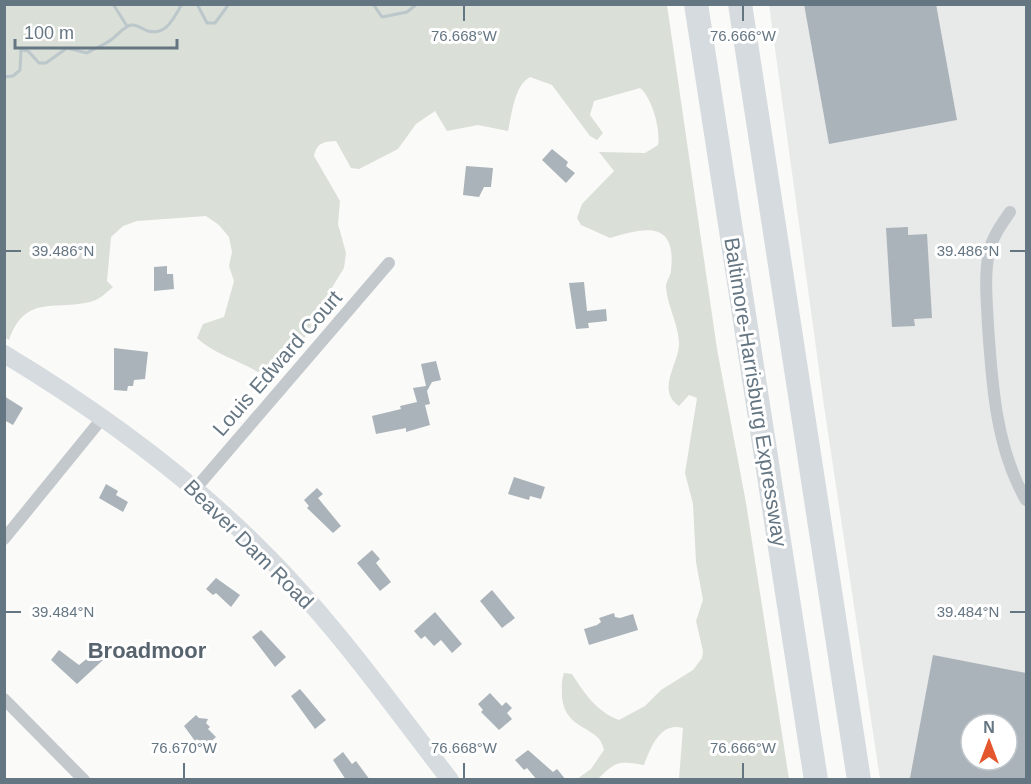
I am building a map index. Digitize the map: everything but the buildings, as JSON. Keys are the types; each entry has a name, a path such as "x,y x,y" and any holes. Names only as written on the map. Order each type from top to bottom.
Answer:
{"highway":[{"name":"Baltimore-Harrisburg Expressway","path":"696,4 816,780"},
{"name":"Baltimore-Harrisburg Expressway","path":"740,4 859,780"}],"street":[{"path":"1010,212 995,235 989,251 987,303 991,366 1001,436 1012,472 1026,500"},
{"name":"Louis Edward Court","path":"196,488 389,263"},
{"name":"Beaver Dam Road","path":"4,354 104,416 196,488 262,550 331,626 450,780"},
{"path":"4,539 104,416"},
{"path":"4,699 84,780"}],"shaded area":[{"path":"4,5 667,5 717,349 746,503 789,779 679,779 683,728 675,727 662,732 644,765 618,764 598,779 577,779 591,769 604,750 596,736 569,717 562,697 564,673 572,674 586,695 598,707 619,720 645,706 661,690 693,670 702,658 703,651 696,621 703,600 696,562 693,504 685,473 697,398 689,395 679,406 669,392 670,376 679,342 666,287 671,270 669,242 655,231 645,230 610,238 581,225 577,218 582,204 614,171 599,152 645,153 658,145 655,115 640,88 594,101 590,115 603,133 597,140 590,136 552,85 530,77 520,87 517,94 508,131 478,125 447,131 435,111 416,124 398,149 359,169 351,168 336,141 319,145 314,156 340,201 338,224 346,253 344,268 320,307 307,335 296,346 258,372 218,353 197,338 203,324 224,317 234,281 229,266 232,252 229,237 219,225 206,216 137,221 123,226 111,237 107,281 113,287 93,301 34,309 24,315 9,340 4,337"},
{"path":"769,5 1026,5 1026,779 880,779 824,406"}],"waterway":[{"path":"113,4 127,26"},
{"path":"4,77 13,76 20,70 21,50 28,51 39,63 46,63 67,48 87,53 131,25 148,31 160,31 173,20 182,4"},
{"path":"197,4 207,23 215,23 229,4"},
{"path":"373,4 382,17 407,12 417,4"}],"district":[{"name":"Broadmoor","path":"147,650"}]}
